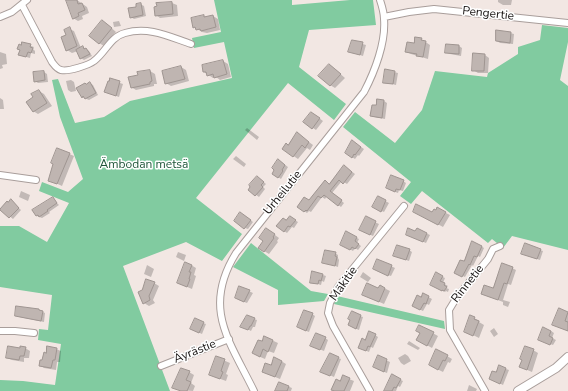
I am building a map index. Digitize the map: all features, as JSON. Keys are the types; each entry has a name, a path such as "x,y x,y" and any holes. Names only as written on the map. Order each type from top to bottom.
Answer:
{"street":[{"path":"0,16 12,12 27,0"},
{"name":"Urheilutie","path":"254,391 229,339 220,313 219,299 221,286 229,264 246,239 364,92 370,80 379,52 384,24 380,0"},
{"path":"22,5 52,62 56,68 60,70 87,65 93,62 112,40 125,33 142,30 152,31 191,44"},
{"name":"Pengertie","path":"384,17 434,9 568,23"},
{"path":"0,175 36,180"},
{"name":"Mäkitie","path":"370,391 333,326 328,312 330,303 338,288 404,206"},
{"name":"Rinnetie","path":"485,391 450,330 449,310 457,297 488,259 493,249 500,246"},
{"path":"0,331 34,333"},
{"name":"Äyrästie","path":"161,366 229,339"},
{"path":"518,391 556,368 568,357"}],"green space":[{"name":"Ämbodan metsä","path":"214,0 292,0 292,5 350,0 373,0 376,25 309,30 299,67 346,104 334,120 288,83 196,198 242,234 222,261 186,242 123,266 170,391 0,391 0,380 55,385 61,344 38,340 39,329 48,330 52,295 0,287 0,226 19,226 47,242 69,203 39,191 42,182 68,192 83,179 60,117 52,80 58,79 75,123 104,117 130,101 232,78 224,42 194,48 192,38 221,32"},
{"path":"542,25 568,28 568,42 560,80 568,86 568,250 512,236 503,248 492,239 488,243 422,191 411,204 400,196 411,182 343,127 355,112 395,143 422,110 435,71 487,77 488,73 518,54 518,47 540,40"},
{"path":"251,243 311,291 328,294 324,301 278,305 278,290 233,267"},
{"path":"337,296 444,321 445,329 334,304"}],"building":[{"path":"66,0 77,0 78,4 82,3 85,10 78,13 79,16 73,19"},
{"path":"172,2 173,14 155,16 154,7 157,6 156,3"},
{"path":"141,3 143,15 130,18 128,8 136,7 136,4"},
{"path":"204,15 204,17 213,15 216,27 201,31 200,29 196,30 195,27 193,28 191,18"},
{"path":"102,20 112,28 99,44 89,36"},
{"path":"70,27 77,46 66,51 61,37 66,35 64,30"},
{"path":"496,30 511,32 510,43 496,41"},
{"path":"415,37 422,38 421,40 426,41 423,57 416,56 417,54 405,52 407,42 414,43"},
{"path":"352,40 363,42 360,55 348,52"},
{"path":"22,42 31,44 30,47 33,48 31,53 28,52 26,57 18,55 20,50 17,49 19,44 21,45"},
{"path":"446,44 459,45 459,54 445,53"},
{"path":"83,46 84,49 86,48 90,54 80,59 76,50"},
{"path":"473,53 485,54 484,71 472,71"},
{"path":"223,60 227,74 214,78 213,74 207,76 206,72 203,72 202,65"},
{"path":"329,64 341,74 330,86 318,76"},
{"path":"181,66 185,79 165,84 162,71"},
{"path":"385,69 395,71 393,84 383,83"},
{"path":"150,70 152,81 150,84 131,88 128,77 138,75 137,72"},
{"path":"44,71 45,80 34,82 33,72"},
{"path":"110,78 120,81 116,96 104,92"},
{"path":"90,82 96,93 85,99 83,96 82,98 76,88"},
{"path":"39,90 47,103 33,112 26,102 33,97 31,94"},
{"path":"377,99 384,100 382,118 370,116 372,105 376,105"},
{"path":"311,112 320,118 312,129 303,122"},
{"path":"297,132 309,142 305,148 302,145 293,157 282,149 286,143 288,145"},
{"path":"352,140 361,147 352,158 345,153"},
{"path":"57,148 70,153 57,184 48,181 53,164 51,163"},
{"path":"278,159 285,165 278,178 272,174 274,170 272,168"},
{"path":"344,165 352,172 343,184 339,180 330,191 342,200 338,206 324,195 321,198 318,196 307,211 306,210 304,212 297,207 304,197 309,200 325,180 329,184"},
{"path":"391,175 404,180 400,190 396,189 395,192 386,188"},
{"path":"257,176 264,182 261,185 263,187 255,196 248,190 250,187 249,185"},
{"path":"378,196 386,200 381,212 372,207"},
{"path":"53,197 57,203 39,217 38,215 36,216 32,210"},
{"path":"11,199 19,208 9,218 0,209 7,201 8,202"},
{"path":"416,204 432,212 434,209 436,210 437,207 446,212 438,225 413,212"},
{"path":"240,212 251,220 244,229 234,221"},
{"path":"290,216 296,220 290,227 288,226 284,232 276,226 283,218 286,220"},
{"path":"366,216 376,221 370,235 359,230"},
{"path":"266,228 275,234 273,237 274,238 264,252 258,248 263,241 259,238"},
{"path":"408,228 415,231 417,228 427,233 423,242 406,235"},
{"path":"346,231 357,237 355,241 359,244 355,249 352,247 350,250 340,245"},
{"path":"472,241 482,246 477,257 474,256 462,277 454,273 460,260 464,261"},
{"path":"525,243 541,249 537,259 521,254"},
{"path":"397,245 410,249 406,260 393,256"},
{"path":"325,250 336,252 335,256 337,257 335,266 322,263"},
{"path":"377,259 392,265 388,276 373,269"},
{"path":"185,262 192,265 189,272 191,272 187,287 177,283"},
{"path":"502,263 513,267 507,284 504,283 498,300 481,294 484,285 493,288"},
{"path":"312,271 323,274 321,281 319,280 318,284 310,283"},
{"path":"436,272 443,276 440,281 445,283 444,285 447,287 444,291 430,285"},
{"path":"146,279 155,282 149,296 150,300 143,304 138,292 142,290"},
{"path":"367,283 378,288 380,285 385,288 379,302 362,295"},
{"path":"239,286 250,290 244,302 235,298"},
{"path":"423,293 429,296 426,304 424,303 420,310 412,306 417,295 421,297"},
{"path":"16,306 39,309 43,311 41,321 15,316"},
{"path":"559,308 568,312 565,321 568,322 568,331 552,325"},
{"path":"304,310 313,313 306,331 297,327"},
{"path":"352,311 361,315 356,329 348,325 350,320 348,319"},
{"path":"247,315 255,318 248,330 240,327"},
{"path":"470,315 479,321 473,336 464,332"},
{"path":"195,318 204,322 199,333 190,329"},
{"path":"419,325 434,332 427,346 416,340 420,333 416,331"},
{"path":"543,327 551,331 549,336 553,338 550,345 538,340"},
{"path":"369,331 376,334 370,347 368,346 366,351 358,348 362,338 365,340"},
{"path":"316,333 326,337 320,350 310,346"},
{"path":"264,336 273,340 268,352 263,349 260,357 252,353 258,340 262,341"},
{"path":"8,346 20,348 20,346 26,347 24,356 20,356 19,360 6,358"},
{"path":"47,346 57,348 55,360 53,360 51,368 39,366 44,352 46,353"},
{"path":"525,346 534,349 527,370 519,367 522,360 520,359"},
{"path":"436,349 448,355 445,361 443,360 438,370 429,365"},
{"path":"330,353 339,357 330,376 320,372"},
{"path":"378,355 387,359 384,372 373,367"},
{"path":"216,356 225,359 221,371 223,372 220,379 209,375"},
{"path":"274,357 282,361 275,377 262,372 265,363 271,365"},
{"path":"499,365 506,368 500,384 489,379 492,371 496,372"},
{"path":"181,368 190,371 186,380 191,382 187,391 172,388"},
{"path":"392,374 401,379 396,388 394,387 392,391 384,391"},
{"path":"343,375 350,378 344,391 331,390 336,379 340,381"},
{"path":"279,382 289,386 287,391 275,391"}]}
